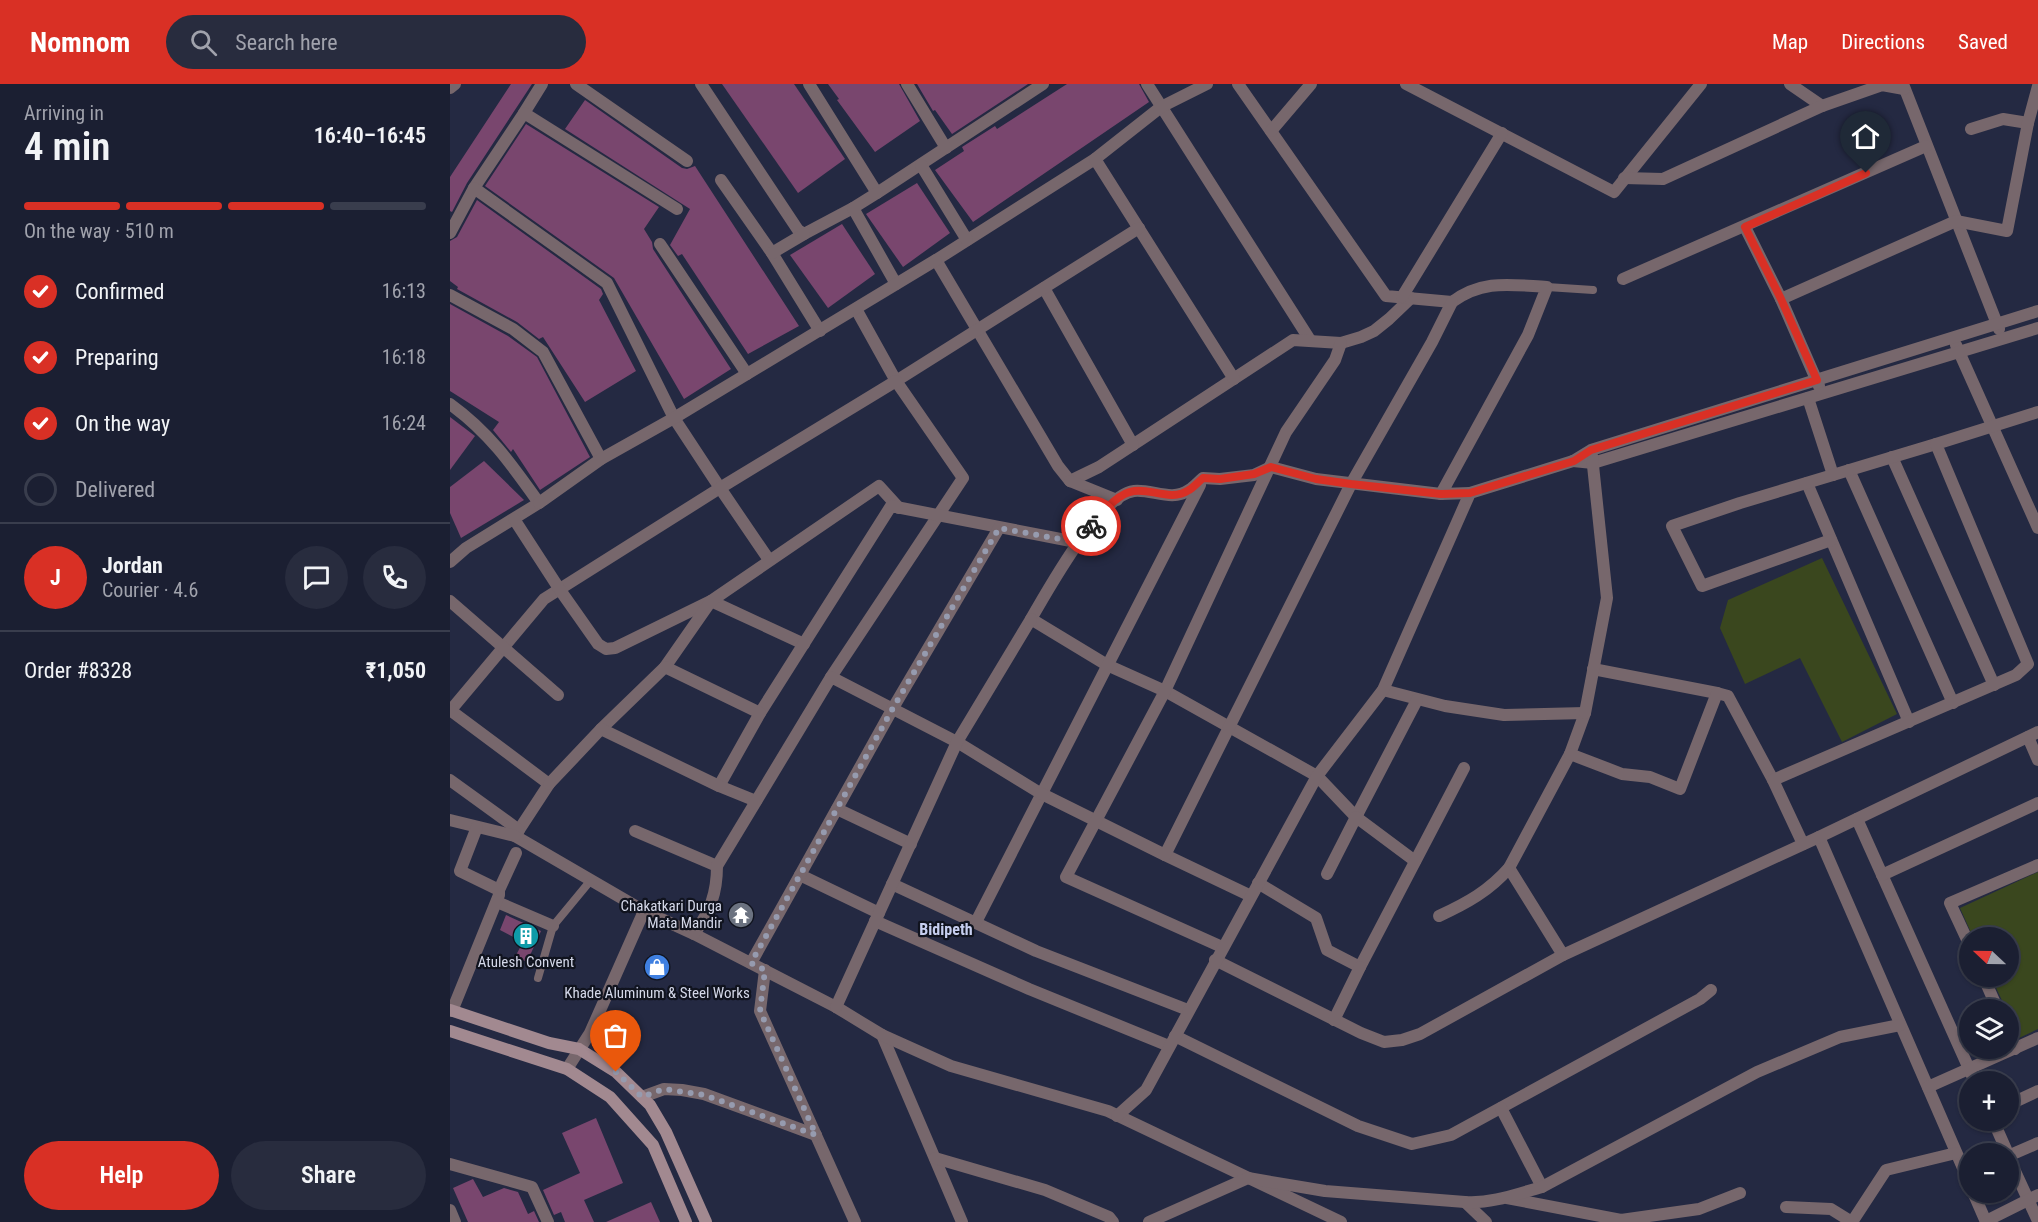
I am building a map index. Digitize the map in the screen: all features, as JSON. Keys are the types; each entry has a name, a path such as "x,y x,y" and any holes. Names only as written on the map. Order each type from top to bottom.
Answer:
{"main road":[{"path":"451,1010 549,1043 579,1049 616,1072 650,1105 666,1132 706,1222"},
{"path":"450,1031 567,1069 610,1097 653,1145 686,1222"}],"street":[{"path":"450,88 455,84"},
{"path":"450,233 474,188 542,84"},
{"path":"576,84 687,161"},
{"path":"701,84 798,230 804,234"},
{"path":"808,84 877,193"},
{"path":"907,84 946,148"},
{"path":"772,253 877,193 1042,84"},
{"path":"1147,84 1310,340"},
{"path":"450,562 465,549 539,503 602,459 936,260 1095,159 1161,108 1208,84"},
{"path":"1238,84 1386,296 1452,302"},
{"path":"1271,131 1311,84"},
{"path":"1406,84 1614,192 1701,84"},
{"path":"1790,84 1822,106"},
{"path":"1624,178 1663,179 1822,106 1881,84 1904,86 2003,339"},
{"path":"1781,299 1956,221 2007,231 2028,123 2038,86"},
{"path":"524,113 677,209"},
{"path":"1971,129 2003,120 2028,123"},
{"path":"1070,481 1099,467 1293,340 1341,343 1374,331 1406,297 1503,133"},
{"path":"1623,279 1926,146"},
{"path":"1095,159 1234,379"},
{"path":"921,165 967,240"},
{"path":"721,180 772,253 820,331"},
{"path":"474,188 607,283 674,418 769,560"},
{"path":"853,208 896,284"},
{"path":"1745,227 1781,299 1821,394"},
{"path":"549,784 450,710 544,599 1139,228"},
{"path":"660,244 747,374"},
{"path":"936,260 1058,466 1070,481 1117,500"},
{"path":"1165,855 1351,484 1452,302 1464,292 1493,284 1547,287 1528,335 1441,494"},
{"path":"1044,288 1133,445"},
{"path":"450,295 513,329 543,352 602,459"},
{"path":"694,934 712,902 717,886 717,866 831,676 963,478 896,381 856,309"},
{"path":"836,1007 957,742 1076,542 1117,500 1134,491 1176,494 1189,490 1203,478 1220,479 1245,476 1271,467 1316,479 1351,484 1441,494 1470,493 1574,461 1591,450 2038,311"},
{"path":"1574,461 1593,463 2038,328"},
{"path":"1953,337 2038,528"},
{"path":"1222,947 1066,877 1164,691 1286,432 1335,360 1341,343"},
{"path":"1808,398 1833,475"},
{"path":"450,404 501,449 539,503"},
{"path":"1831,540 1702,586 1672,526 2038,412"},
{"path":"1773,780 2016,675 2028,664 1936,444"},
{"path":"1439,916 1468,903 1495,884 1509,868 1570,754 1585,713 1607,598 1591,450"},
{"path":"1892,458 1994,685"},
{"path":"1849,470 1953,703"},
{"path":"976,922 1203,478"},
{"path":"1807,483 1909,722"},
{"path":"514,519 598,644 606,649 615,648 711,601 879,486 899,508"},
{"path":"1117,1116 1146,1090 1317,776 1383,690 1470,493"},
{"path":"719,786 760,713 891,506 1076,542"},
{"path":"751,963 893,708 999,528"},
{"path":"450,601 558,695"},
{"path":"711,601 804,645"},
{"path":"517,833 549,784 665,667 711,601"},
{"path":"1030,619 1107,665 1164,691 1317,776 1356,817 1415,861"},
{"path":"665,667 760,713"},
{"path":"1593,669 1728,696 1773,780 1803,844"},
{"path":"831,676 957,742 1040,793 1095,822 1251,896"},
{"path":"1383,690 1418,700 1504,715 1585,713"},
{"path":"1570,754 1622,774 1650,777 1680,789 1716,693"},
{"path":"1327,874 1418,700"},
{"path":"601,729 719,786 756,801"},
{"path":"1215,960 1334,1020 1384,1042 1402,1040 1444,1021 1563,955 2033,735 2038,760"},
{"path":"1334,1020 1464,768"},
{"path":"450,780 517,833 591,880 644,911 836,1007 882,1035 951,1065 1108,1111 1341,1222"},
{"path":"1882,875 2038,803"},
{"path":"837,808 911,844"},
{"path":"1857,819 1970,1069"},
{"path":"450,820 517,833"},
{"path":"477,827 455,869 553,926"},
{"path":"635,831 717,866"},
{"path":"1819,837 1959,1159"},
{"path":"451,1010 516,853"},
{"path":"1961,927 1950,903 2038,865"},
{"path":"1509,868 1563,955"},
{"path":"800,875 877,917 1029,989 1172,1041 1358,1126 1412,1144 1451,1135 1700,999 1711,990"},
{"path":"1258,883 1316,918 1327,950 1360,967"},
{"path":"892,884 1036,951 1188,1010"},
{"path":"567,1069 590,1033 644,911"},
{"path":"765,970 760,1011 855,1222"},
{"path":"1149,1222 1248,1178 1325,1191 1465,1202 1481,1203 1503,1198 1542,1187 1757,1072 1840,1037 1900,1025"},
{"path":"882,1035 963,1222"},
{"path":"2019,1046 2038,1038"},
{"path":"1928,1087 1991,1059"},
{"path":"642,1097 664,1089 704,1095 816,1135"},
{"path":"2019,1100 2038,1091"},
{"path":"1501,1108 1542,1187"},
{"path":"2019,1151 2038,1143"},
{"path":"1786,1207 1831,1209 1852,1222 1886,1170 1956,1153"},
{"path":"935,1158 1045,1190 1109,1218 1113,1222"},
{"path":"450,1164 532,1187 548,1222"},
{"path":"2019,1174 2033,1198 2038,1221"},
{"path":"1503,1198 1623,1221 1699,1209 1740,1193"},
{"path":"1978,1203 1986,1221 2033,1198"},
{"path":"1465,1202 1486,1222"},
{"path":"450,1210 455,1222"}],"lane":[{"path":"1547,287 1593,290"},
{"path":"538,978 553,926 591,880"}],"green space":[{"path":"1822,558 1897,714 1842,742 1800,658 1745,684 1720,628 1728,600"},
{"path":"2038,872 2038,1029 2019,1038 2019,999 2001,999 1996,987 2019,987 2019,927 1969,927 1960,908"}],"building":[{"path":"511,84 532,84 467,183 452,212 450,211 450,177"},
{"path":"722,84 794,84 845,159 798,193"},
{"path":"828,84 899,84 920,121 875,152"},
{"path":"917,84 1028,84 952,134 935,110 933,111"},
{"path":"1067,84 1139,84 1149,102 973,222 935,170 964,151 962,147 995,126 997,129"},
{"path":"585,100 682,168 695,166 799,326 748,354 682,254 678,256 670,245 690,209 565,129"},
{"path":"526,124 659,207 644,229 652,242 653,249 731,369 684,399 614,278 485,186"},
{"path":"917,183 950,233 903,267 866,214"},
{"path":"477,200 601,289 603,294 599,300 636,371 585,402 543,337 539,339 517,322 457,289 458,287 450,281 450,241 457,237"},
{"path":"842,224 875,274 828,308 790,255"},
{"path":"450,304 508,336 537,357 590,457 540,490 513,449 511,452 493,430 499,422 450,391"},
{"path":"450,417 475,436 450,470"},
{"path":"484,461 524,500 461,538 450,513 450,487"},
{"name":"Atulesh Convent","path":"506,915 541,931 527,962 515,957 523,942 500,930"},
{"path":"596,1118 623,1183 584,1200 594,1222 565,1222 561,1212 554,1215 543,1190 580,1173 562,1133"},
{"path":"473,1179 483,1197 504,1188 518,1192 528,1214 534,1211 539,1222 468,1222 453,1188"},
{"path":"651,1202 660,1222 606,1222"}],"way so far":[{"path":"616,1072 642,1097 664,1089 682,1090 728,1102 816,1135 760,1011 765,970 751,963 893,708 999,528 1076,542 1091,526"}],"place":[{"name":"Chakatkari Durga Mata Mandir","path":"741,915"},
{"name":"Atulesh Convent","path":"526,936"},
{"name":"Khade Aluminum & Steel Works","path":"657,967"}],"district":[{"name":"Bidipeth","path":"946,929"}],"route":[{"path":"1091,526 1114,502 1134,491 1176,494 1189,490 1203,478 1220,479 1254,474 1271,467 1290,474 1351,484 1441,494 1470,493 1574,461 1591,450 1817,380 1781,299 1745,227 1866,173"}]}
